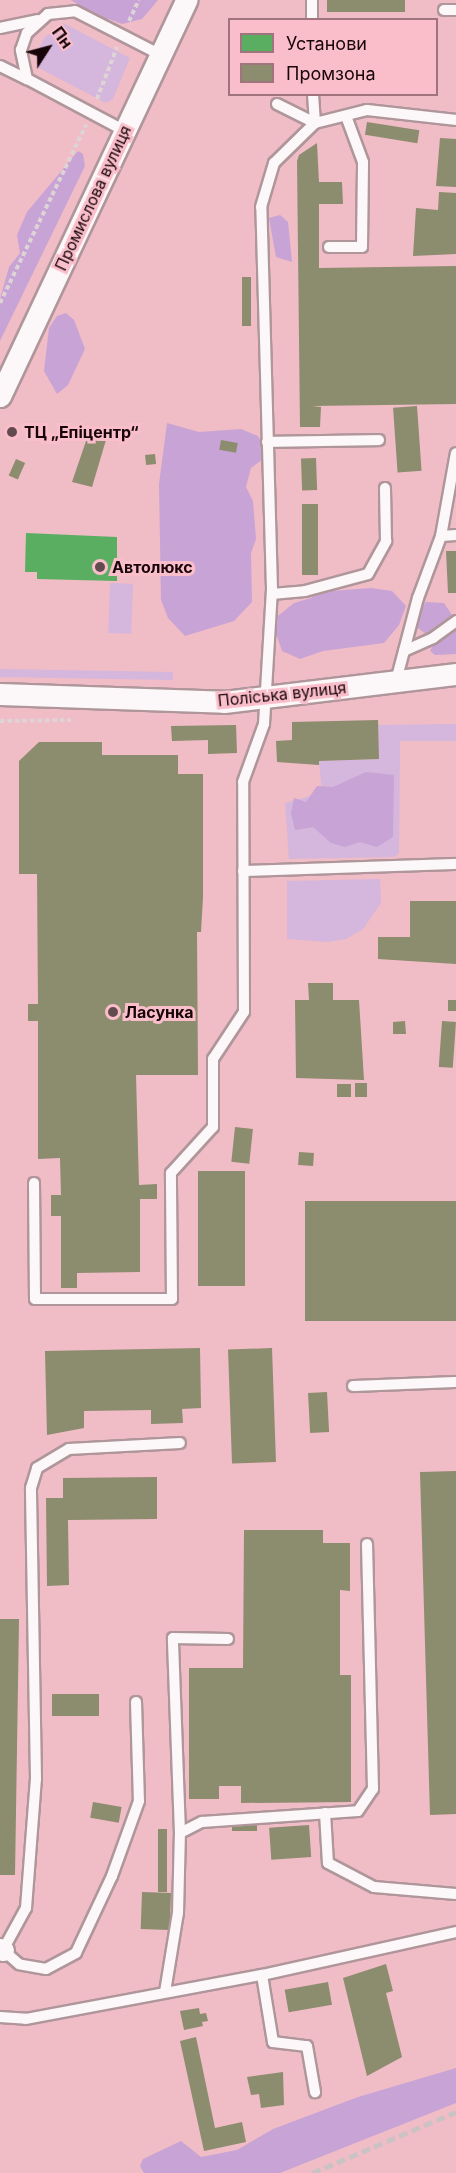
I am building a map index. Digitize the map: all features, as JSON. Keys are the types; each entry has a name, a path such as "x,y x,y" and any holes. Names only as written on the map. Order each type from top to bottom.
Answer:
{"street":[{"name":"Промислова вулиця","path":"1,390 186,0"},
{"name":"Поліська вулиця","path":"0,694 224,702 456,674"}],"lane":[{"path":"312,0 312,18"},
{"path":"444,10 456,10"},
{"path":"0,28 37,20 48,14 75,11 161,55"},
{"path":"27,79 21,50 37,20"},
{"path":"0,66 125,131"},
{"path":"313,96 315,123"},
{"path":"277,104 315,123"},
{"path":"34,1183 35,1299 172,1299 171,1173 213,1126 213,1059 244,1012 243,782 264,724 272,594 261,207 274,163 315,123 367,110 456,120"},
{"path":"329,247 362,247 363,162 346,116"},
{"path":"267,442 380,440"},
{"path":"396,681 441,536 456,453"},
{"path":"272,594 305,591 368,574 386,541 385,488"},
{"path":"441,536 456,535"},
{"path":"404,651 433,638 456,621"},
{"path":"243,871 456,864"},
{"path":"352,1386 456,1382"},
{"path":"136,1702 140,1801 112,1876 76,1953 46,1969 19,1964 2,1950 26,1908 36,1779 31,1488 37,1468 69,1449 180,1443"},
{"path":"180,1833 202,1822 358,1811 373,1789 367,1544"},
{"path":"165,1992 178,1913 180,1833 173,1638 228,1639"},
{"path":"325,1813 328,1863 374,1887 456,1894"},
{"path":"0,2017 26,2019 262,1975 456,1932"},
{"path":"262,1975 273,2042 307,2046 315,2092"}],"path":[{"path":"0,303 91,115 122,36 139,0"}],"shaded area":[{"path":"0,0 456,0 456,2173 0,2173"},
{"path":"71,0 158,0 142,19 122,24 109,19 103,21"},
{"path":"63,23 130,58 113,99 106,103 39,68 36,57 44,38"},
{"path":"78,151 83,154 85,166 0,341 0,299 9,267 20,253 17,235 27,212"},
{"path":"280,215 288,222 292,262 276,257 269,218"},
{"path":"66,313 74,320 85,349 68,385 57,394 44,371 49,328 57,316"},
{"path":"167,423 199,432 241,429 258,436 265,449 263,459 251,468 246,487 253,501 256,539 251,553 252,602 234,621 185,636 168,618 161,600 159,484"},
{"path":"110,583 133,584 131,634 108,633"},
{"path":"371,588 392,591 406,606 399,625 384,643 323,651 300,659 282,651 276,633 278,616 294,603 311,598 317,592"},
{"path":"426,602 444,603 452,615 456,614 456,654 435,655 430,651 443,627 426,634 415,626 414,619"},
{"path":"0,669 173,672 173,680 0,677"},
{"path":"456,724 456,741 400,741 399,853 394,857 289,859 285,803 322,793 319,761 379,759 378,725"},
{"path":"366,772 394,775 393,837 377,847 360,842 345,847 331,843 313,827 295,830 291,813 294,798 306,802 317,786 333,787"},
{"path":"380,879 381,903 363,929 346,939 328,942 287,939 287,881"},
{"path":"456,2068 456,2103 280,2173 144,2173 140,2166 143,2159 181,2141 201,2157 237,2150 273,2129 358,2097"}],"building: Установи":[{"path":"26,533 117,537 117,581 37,579 37,572 25,572"}],"building: Промзона":[{"path":"327,0 405,0 405,12 327,12"},
{"path":"367,122 419,130 417,143 365,135"},
{"path":"440,138 456,139 456,187 436,186"},
{"path":"317,143 319,182 342,182 343,204 319,204 319,268 456,266 456,404 312,406 321,407 320,427 300,427 297,161 299,155"},
{"path":"439,192 456,193 456,254 413,256 416,208 438,210"},
{"path":"242,277 251,277 251,326 242,326"},
{"path":"417,406 422,471 398,473 393,408"},
{"path":"106,440 92,487 72,482 86,441"},
{"path":"221,440 238,443 236,453 219,450"},
{"path":"155,454 156,464 146,465 145,455"},
{"path":"316,458 317,490 302,491 301,459"},
{"path":"16,459 25,463 18,480 9,475"},
{"path":"302,504 318,504 318,575 302,575"},
{"path":"446,551 456,551 456,593 448,593"},
{"path":"378,720 379,759 319,761 319,765 277,762 276,741 292,740 292,722"},
{"path":"236,725 237,753 208,754 208,740 172,741 171,726"},
{"name":"Ласунка","path":"39,742 102,742 102,755 178,755 178,774 203,774 203,897 201,932 197,932 198,1075 136,1075 139,1185 157,1184 157,1199 140,1199 140,1272 77,1273 77,1288 61,1288 61,1216 51,1216 51,1195 61,1195 60,1158 38,1159 38,1021 28,1021 28,1004 38,1004 37,874 19,874 19,761"},
{"path":"410,901 456,901 456,964 378,959 378,937 410,937"},
{"path":"308,983 333,983 333,1000 359,1000 364,1080 296,1078 295,1000 309,1000"},
{"path":"448,1000 456,1000 456,1011 448,1011"},
{"path":"405,1021 406,1034 393,1034 393,1022"},
{"path":"442,1021 456,1022 453,1068 439,1067"},
{"path":"355,1083 367,1083 367,1097 355,1097"},
{"path":"337,1084 351,1084 351,1097 337,1097"},
{"path":"235,1127 253,1129 249,1164 231,1162"},
{"path":"299,1152 314,1153 313,1166 298,1165"},
{"path":"198,1171 245,1171 245,1286 198,1286"},
{"path":"305,1201 456,1201 456,1321 305,1321"},
{"path":"200,1348 201,1408 182,1409 183,1423 151,1424 151,1410 84,1411 84,1428 47,1435 45,1351"},
{"path":"272,1348 276,1462 232,1463 228,1350"},
{"path":"327,1392 329,1432 310,1433 308,1393"},
{"path":"456,1471 456,1814 430,1815 420,1472"},
{"path":"157,1477 157,1519 68,1520 69,1585 47,1586 46,1498 63,1498 63,1478"},
{"path":"244,1530 323,1530 323,1543 350,1543 350,1591 340,1590 340,1675 351,1675 351,1802 241,1803 241,1786 219,1786 219,1799 189,1799 189,1668 243,1668"},
{"path":"0,1619 19,1619 15,1875 0,1875"},
{"path":"52,1694 99,1694 99,1716 52,1716"},
{"path":"93,1802 122,1807 119,1823 90,1818"},
{"path":"257,1824 257,1831 232,1831 232,1825"},
{"path":"309,1825 311,1857 271,1860 269,1828"},
{"path":"158,1829 167,1829 167,1892 158,1892"},
{"path":"142,1892 171,1893 170,1930 141,1929"},
{"path":"386,1964 393,1991 386,1993 402,2057 367,2076 343,1978"},
{"path":"328,1982 332,2005 289,2012 285,1990"},
{"path":"199,2008 200,2014 206,2013 208,2021 202,2022 203,2026 184,2030 180,2011"},
{"path":"196,2037 215,2128 242,2122 246,2142 204,2151 180,2041"},
{"path":"283,2072 284,2105 261,2108 259,2094 251,2095 247,2077"}],"railway":[{"path":"312,2173 456,2112"}],"place":[{"name":"ТЦ „Епіцентр“","path":"12,432"},
{"name":"Автолюкс","path":"100,567"},
{"name":"Ласунка","path":"113,1012"}]}
